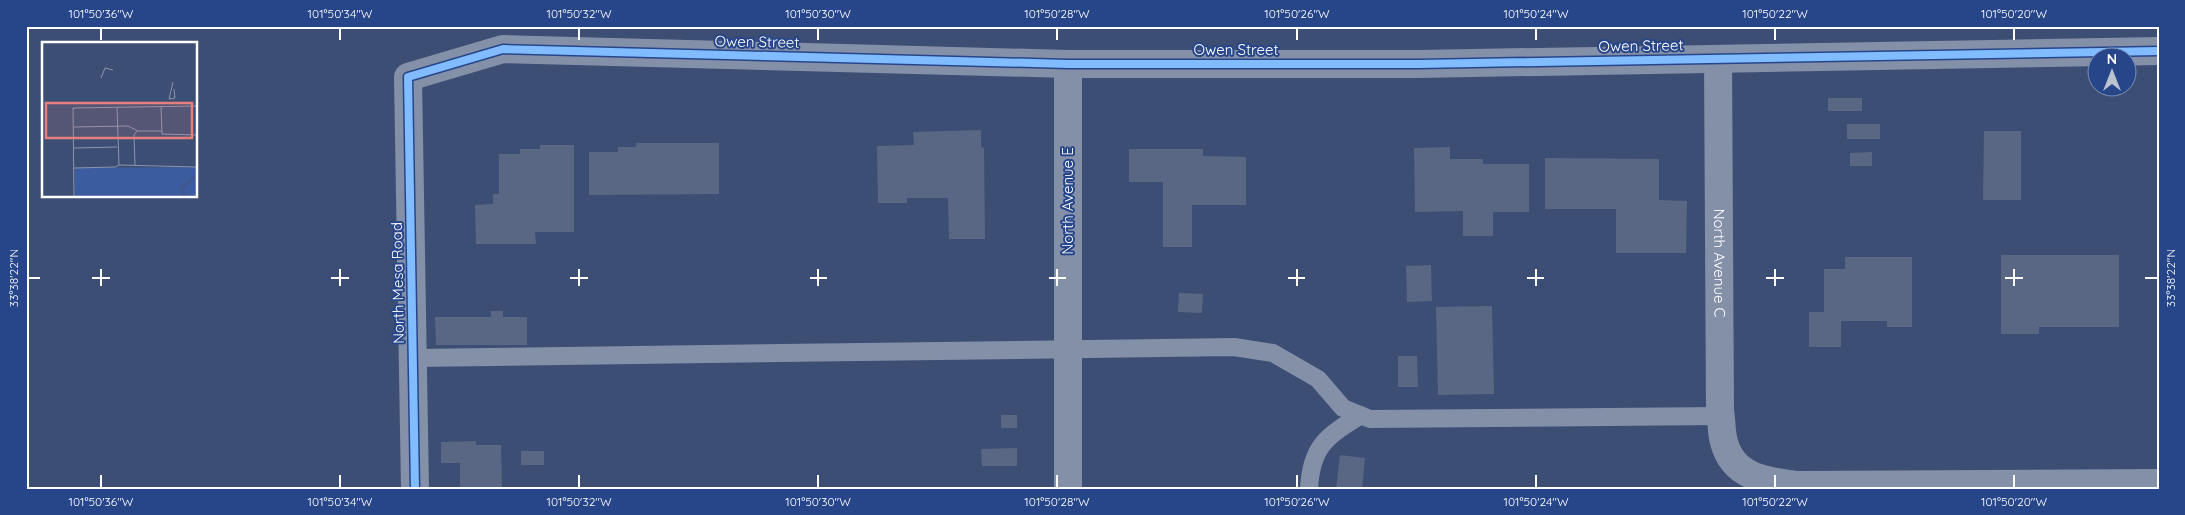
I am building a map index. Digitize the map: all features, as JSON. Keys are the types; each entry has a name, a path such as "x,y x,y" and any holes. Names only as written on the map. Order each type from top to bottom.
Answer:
{"street":[{"name":"Owen Street","path":"408,77 503,49 1068,64 1419,64 2159,52"},
{"name":"North Avenue C","path":"1718,59 1721,416 1724,442 1735,465 1763,481 1796,485 2159,484"},
{"name":"North Avenue E","path":"1068,64 1068,489"},
{"name":"North Mesa Road","path":"408,77 415,489"}],"lane":[{"path":"413,358 1234,347 1273,353 1318,379 1343,408 1370,419 1721,416"},
{"path":"1309,489 1310,470 1322,443 1361,415"}],"building":[{"path":"1828,98 1862,98 1862,111 1828,111"},
{"path":"1847,124 1880,124 1880,139 1847,139"},
{"path":"981,130 981,147 984,148 985,239 949,239 948,198 907,198 907,203 878,203 877,146 914,145 913,132"},
{"path":"1984,131 2021,131 2021,200 1983,200"},
{"path":"636,143 719,143 719,194 589,195 589,152 618,152 618,147 636,147"},
{"path":"540,145 574,145 574,232 535,232 536,244 476,244 475,205 493,204 493,194 499,194 499,154 520,154 520,149 540,149"},
{"path":"1450,147 1450,159 1483,159 1483,164 1529,164 1529,212 1493,212 1493,236 1463,236 1463,211 1415,212 1414,148"},
{"path":"1129,149 1203,149 1203,156 1246,157 1246,205 1192,205 1192,247 1163,247 1163,182 1129,182"},
{"path":"1872,152 1872,166 1850,166 1850,153"},
{"path":"1545,158 1659,159 1659,200 1687,201 1686,253 1616,253 1616,209 1545,209"},
{"path":"2001,255 2119,255 2119,327 2039,327 2039,334 2001,334"},
{"path":"1845,257 1912,257 1912,327 1887,327 1887,321 1841,321 1841,347 1809,347 1809,312 1824,312 1824,269 1845,269"},
{"path":"1431,265 1432,301 1407,302 1406,266"},
{"path":"1179,293 1203,294 1202,313 1178,312"},
{"path":"1492,306 1494,394 1438,395 1436,307"},
{"path":"491,311 503,311 503,317 527,317 527,345 436,345 435,317 491,317"},
{"path":"1398,356 1417,356 1418,387 1398,387"},
{"path":"1001,415 1017,415 1017,428 1001,428"},
{"path":"476,441 476,445 501,445 502,489 460,489 460,463 441,463 441,442"},
{"path":"1017,448 1017,466 982,466 981,449"},
{"path":"521,451 544,451 544,465 521,465"},
{"path":"1340,455 1365,458 1362,489 1336,489"}],"cycle path":[{"path":"415,489 408,77 503,49 1068,64 1419,64 2159,51"}]}
